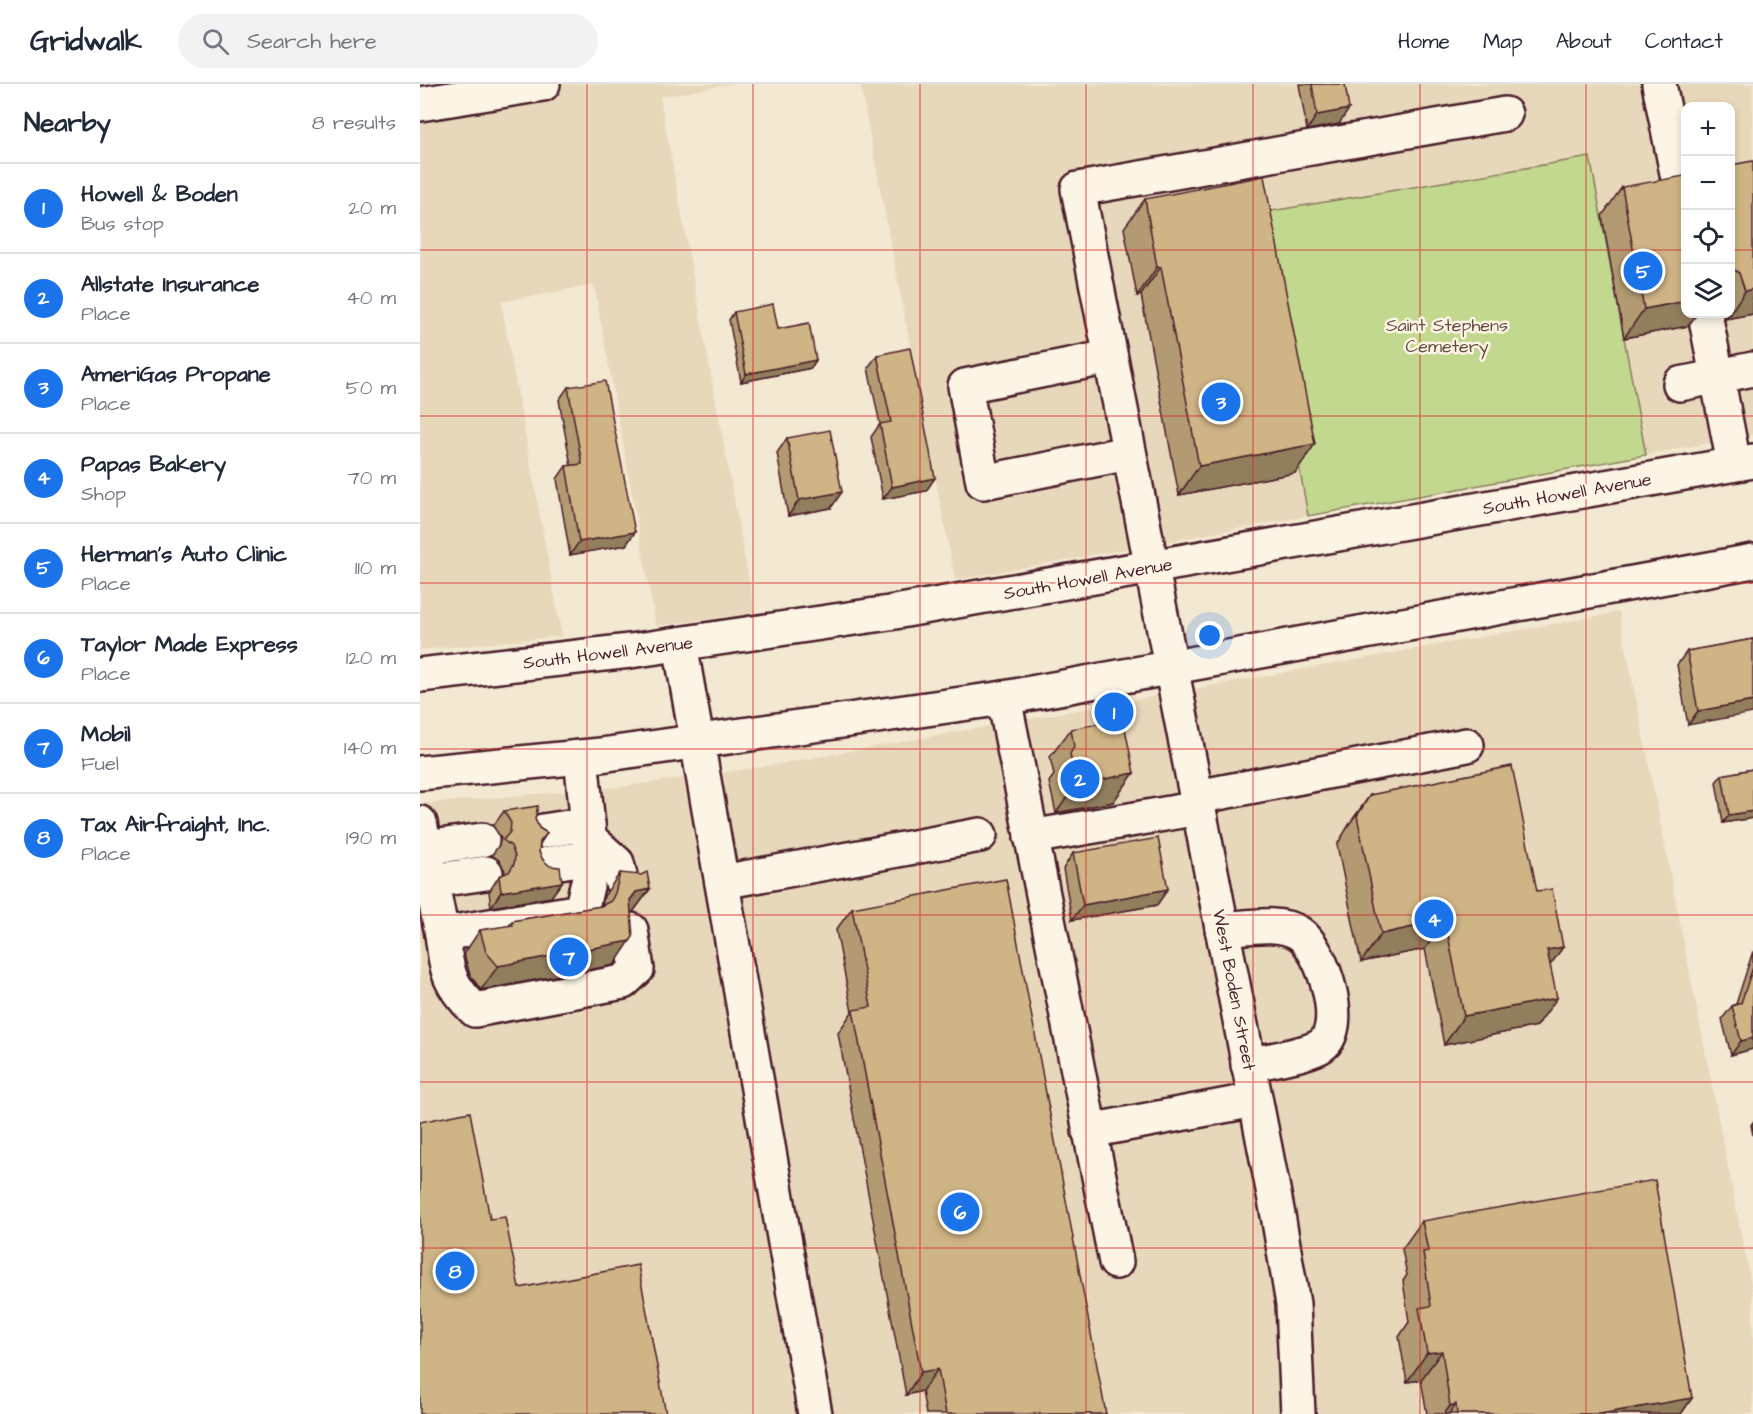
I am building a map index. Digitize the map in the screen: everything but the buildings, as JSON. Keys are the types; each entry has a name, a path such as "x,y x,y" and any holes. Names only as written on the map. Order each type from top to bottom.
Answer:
{"main road":[{"path":"420,104 543,84"},
{"path":"1659,84 1684,210"},
{"name":"West Boden Street","path":"1298,1414 1293,1304 1198,802 1170,670 1077,189 1505,114"},
{"path":"1705,318 1717,376 1744,463"},
{"path":"1110,357 965,386 983,482 1128,453"},
{"path":"1680,384 1753,369"},
{"name":"South Howell Avenue","path":"420,675 680,644 889,613 1744,463"},
{"path":"420,773 581,757 1004,698 1170,670 1753,561"},
{"path":"680,644 815,1414"},
{"path":"1004,698 1116,1262"},
{"path":"1031,837 1467,745"},
{"path":"442,934 580,911 592,865 581,757"},
{"path":"543,831 589,840 617,863 621,880"},
{"path":"722,882 980,835"},
{"path":"482,840 422,836 447,970 456,991 475,1010 623,982 637,969 631,930"},
{"path":"547,864 589,840"},
{"path":"431,881 486,873"},
{"path":"1222,929 1272,926 1298,932 1314,948 1327,979 1333,1016 1330,1036 1319,1046 1248,1065"},
{"path":"1089,1131 1255,1100"}],"shaded area":[{"path":"420,84 731,84 660,97 755,613 656,626 594,285 501,302 562,636 420,650"},
{"path":"860,84 1753,84 1753,435 1646,455 1589,157 1254,214 1308,516 955,580"},
{"path":"1619,612 1753,1294 1753,1414 420,1414 420,804 619,787 768,766"}],"green space":[{"name":"Saint Stephens Cemetery","path":"1590,157 1646,455 1308,516 1254,214"}],"place":[{"name":"Herman's Auto Clinic","path":"1643,271"},
{"name":"AmeriGas Propane","path":"1221,402"},
{"name":"Howell & Boden","path":"1114,712"},
{"name":"Allstate Insurance","path":"1080,779"},
{"name":"Papas Bakery","path":"1434,919"},
{"name":"Mobil","path":"569,957"},
{"name":"Taylor Made Express","path":"960,1212"},
{"name":"Tax Airfraight, Inc.","path":"455,1271"}]}
